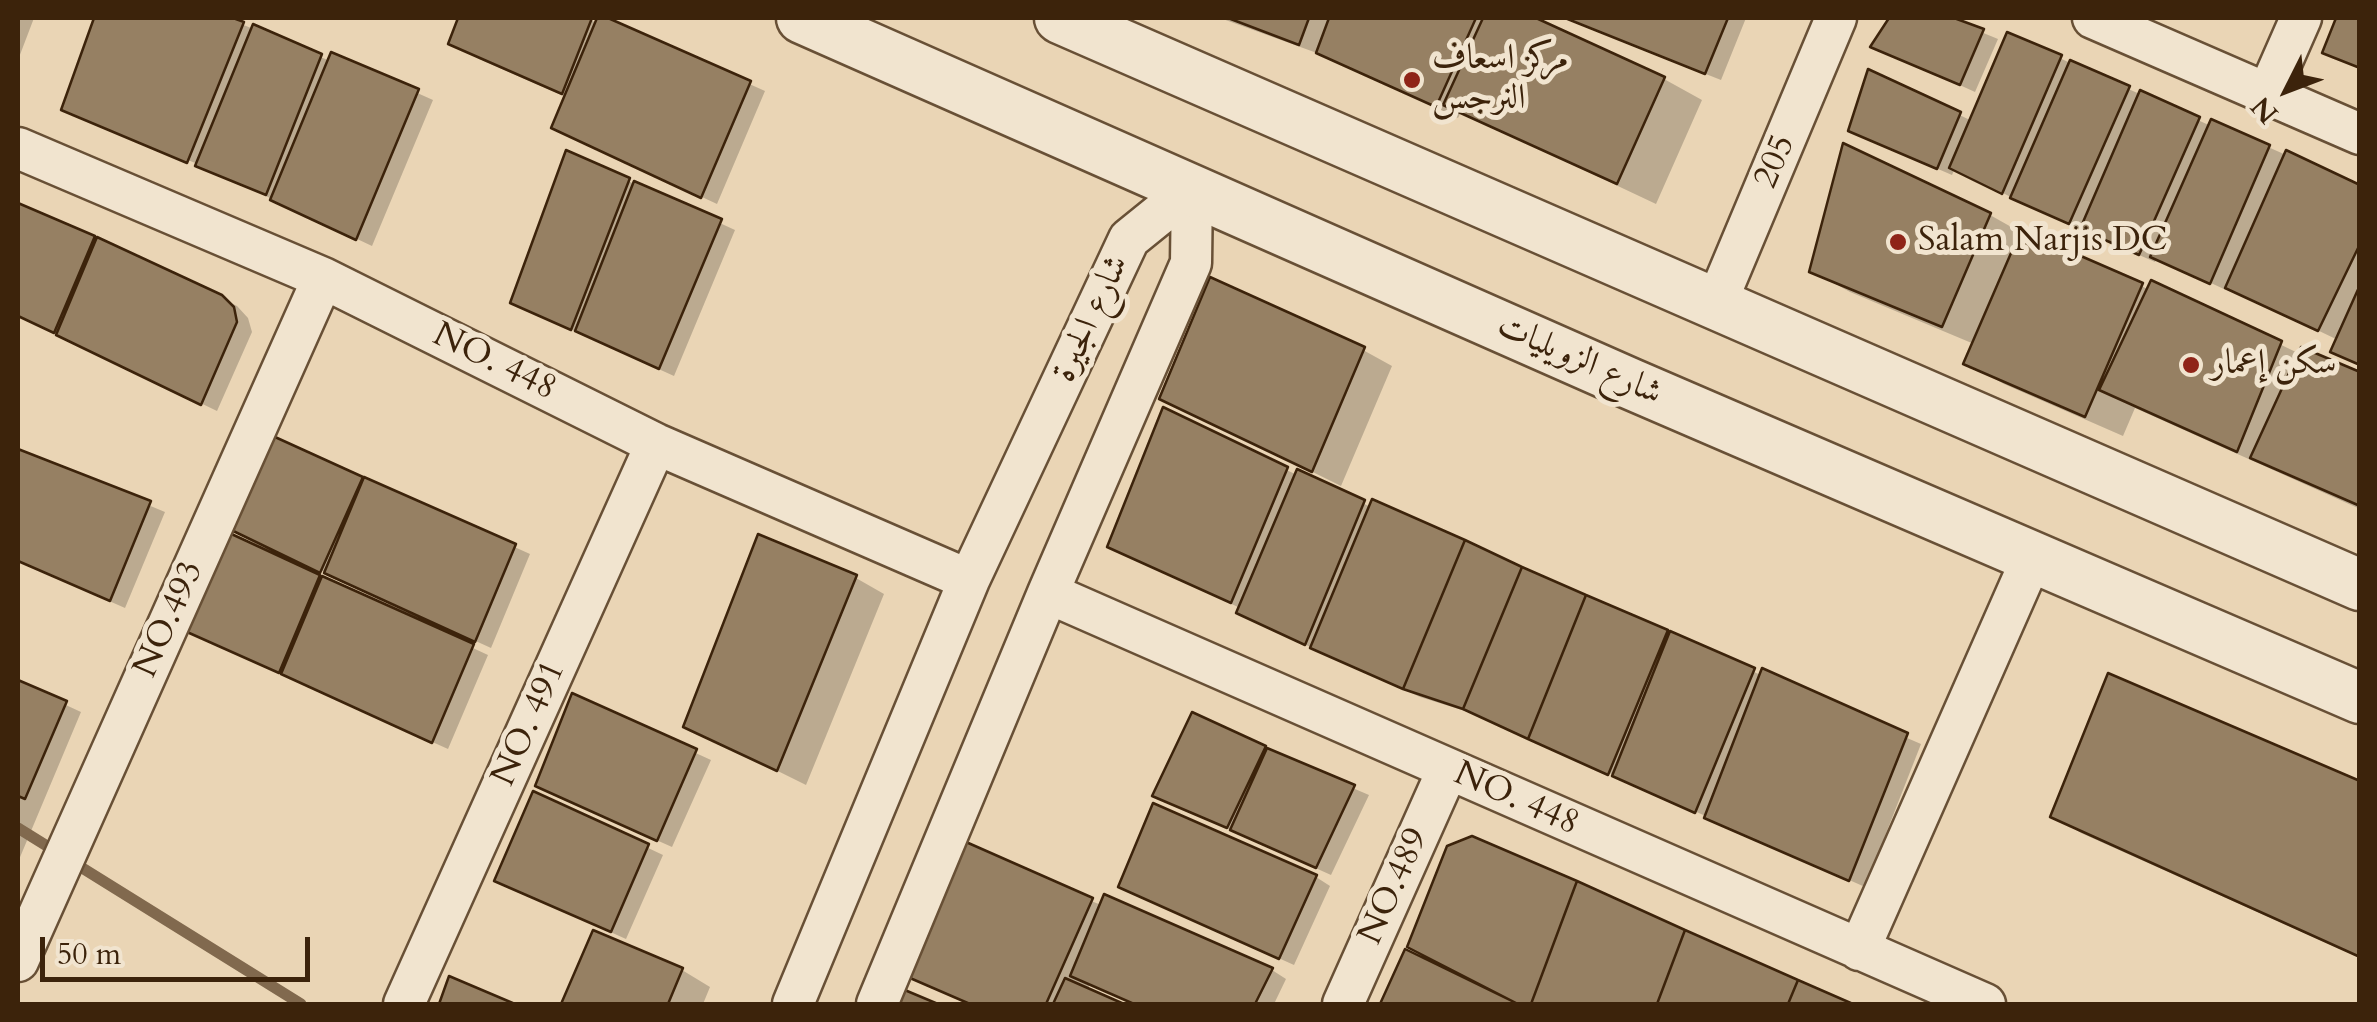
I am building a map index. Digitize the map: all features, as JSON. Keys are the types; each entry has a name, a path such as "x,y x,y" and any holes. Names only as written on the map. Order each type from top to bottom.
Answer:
{"street":[{"name":"شارع الزويليات","path":"802,18 2360,698"},
{"path":"1060,18 2360,585"},
{"name":"205","path":"1715,306 1836,18"},
{"path":"2093,18 2360,134"},
{"path":"2268,94 2300,18"},
{"name":"NO. 448","path":"18,148 324,278 656,444 969,580"},
{"name":"شارع الجيرة","path":"793,1004 969,580 1130,239 1192,188"},
{"name":"شارع الجيرة","path":"877,1004 1048,593 1192,263 1192,188"},
{"name":"NO.493","path":"18,961 324,278"},
{"name":"NO. 491","path":"404,1004 656,444"},
{"path":"1859,950 2032,558"},
{"name":"NO. 448","path":"1048,593 1985,1004"},
{"name":"NO.489","path":"1343,1004 1448,770"}],"building":[{"path":"94,18 233,18 244,22 187,163 61,110"},
{"path":"458,18 592,18 562,94 448,44"},
{"path":"597,18 608,18 751,81 701,198 551,128"},
{"path":"1228,18 1309,18 1299,45"},
{"name":"مركز اسعاف النرجس","path":"1329,18 1476,18 1436,107 1316,53"},
{"path":"1483,18 1536,18 1665,77 1617,184 1443,105"},
{"path":"1565,18 1728,18 1705,74"},
{"path":"1889,18 1954,18 1984,29 1960,85 1870,47"},
{"path":"2336,18 2360,18 2360,68 2322,53"},
{"path":"253,24 322,54 266,195 195,166"},
{"path":"2007,32 2062,55 2002,194 1949,168"},
{"path":"331,52 419,89 356,240 270,200"},
{"path":"2070,60 2130,86 2069,224 2010,198"},
{"path":"1868,69 1961,112 1937,169 1848,131"},
{"path":"2140,90 2200,117 2139,255 2080,229"},
{"path":"2211,119 2270,145 2210,284 2150,257"},
{"name":"Salam Narjis DC","path":"1843,143 1991,213 1942,327 1809,272"},
{"path":"566,150 630,178 571,330 510,303"},
{"path":"2286,150 2360,185 2360,244 2318,331 2225,288"},
{"path":"634,181 722,219 659,369 575,331"},
{"path":"18,203 95,236 54,333 18,316"},
{"path":"2021,230 2143,283 2085,417 1963,364"},
{"path":"97,237 222,295 234,307 237,322 201,405 56,335"},
{"path":"1210,277 1365,347 1312,472 1159,399"},
{"name":"سكن إعمار","path":"2151,280 2282,341 2237,452 2099,390"},
{"path":"2360,285 2360,365 2330,352"},
{"path":"2301,347 2360,372 2360,506 2250,458"},
{"path":"1163,407 1288,467 1231,603 1107,547"},
{"path":"264,432 363,477 320,573 225,527"},
{"path":"18,449 151,501 110,601 18,561"},
{"path":"1297,469 1365,500 1305,645 1236,613"},
{"path":"364,477 516,544 475,642 324,573"},
{"path":"1372,499 1465,540 1403,689 1310,648"},
{"path":"225,531 320,575 279,673 187,632"},
{"path":"758,534 857,575 777,771 683,727"},
{"path":"1465,540 1522,567 1463,709 1403,689"},
{"path":"1522,567 1586,595 1528,739 1463,709"},
{"path":"322,576 474,644 432,743 281,674"},
{"path":"1586,595 1668,630 1608,775 1528,739"},
{"path":"1670,631 1755,668 1695,813 1612,776"},
{"path":"1762,668 1908,733 1849,881 1704,818"},
{"path":"2108,673 2360,781 2360,957 2050,817"},
{"path":"18,680 67,701 25,799 18,796"},
{"path":"572,693 697,749 657,841 535,786"},
{"path":"1192,712 1266,746 1227,828 1152,796"},
{"path":"1267,748 1355,785 1316,868 1230,830"},
{"path":"533,791 649,844 611,932 494,881"},
{"path":"1153,803 1317,875 1279,959 1118,887"},
{"path":"1472,836 1577,881 1531,1004 1518,1004 1407,947 1447,846"},
{"path":"966,842 1093,898 1046,1004 970,1004 910,978"},
{"path":"1577,881 1685,930 1657,1004 1531,1004"},
{"path":"1104,894 1273,968 1255,1004 1134,1004 1070,976"},
{"path":"593,930 683,968 668,1004 561,1004"},
{"path":"1685,930 1798,980 1788,1004 1657,1004"},
{"path":"1405,949 1518,1004 1380,1004"},
{"path":"449,976 515,1004 439,1004"},
{"path":"1065,978 1124,1004 1053,1004"},
{"path":"1798,980 1853,1004 1788,1004"},
{"path":"900,988 938,1004 893,1004"}],"waterway":[{"path":"18,828 301,1004"}],"place":[{"name":"مركز اسعاف النرجس","path":"1412,80"},
{"name":"Salam Narjis DC","path":"1898,242"},
{"name":"سكن إعمار","path":"2191,365"}]}
